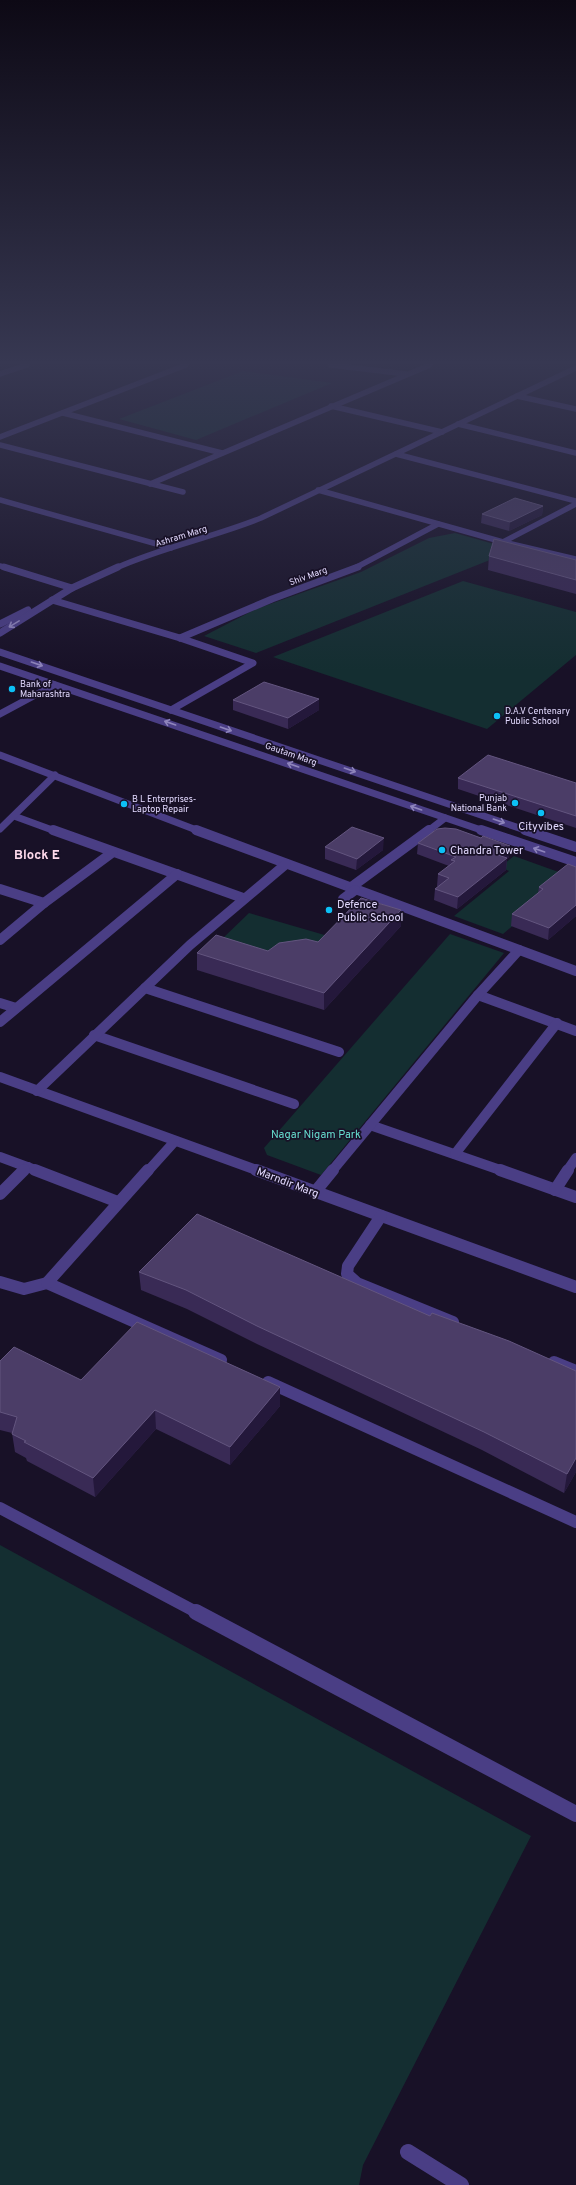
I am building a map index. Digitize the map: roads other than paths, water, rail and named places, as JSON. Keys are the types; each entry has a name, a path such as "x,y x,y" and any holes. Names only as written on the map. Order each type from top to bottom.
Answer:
{"street":[{"path":"84,467 183,492"},
{"path":"150,484 190,467"},
{"name":"Ashram Marg","path":"0,633 72,588 134,560 254,521 368,467"},
{"path":"444,467 576,503"},
{"path":"318,490 504,542 576,559"},
{"path":"0,500 171,548"},
{"path":"504,542 576,503"},
{"name":"Shiv Marg","path":"180,638 272,598 358,567 438,524"},
{"path":"0,566 72,588"},
{"path":"52,600 180,638 253,663 171,710"},
{"name":"Ashram Marg","path":"0,624 52,600"},
{"name":"Gautam Marg","path":"0,652 576,847"},
{"name":"Gautam Marg","path":"0,666 576,862"},
{"path":"0,714 54,684"},
{"path":"0,755 352,889 576,971"},
{"path":"0,829 55,775"},
{"path":"14,816 243,898"},
{"path":"343,898 352,889 445,818"},
{"path":"0,940 44,903 113,852"},
{"path":"37,1091 94,1035 243,898 286,864"},
{"path":"0,1022 177,874"},
{"path":"0,889 44,903"},
{"path":"315,1192 478,995 519,950"},
{"path":"145,988 339,1052"},
{"path":"478,995 576,1031"},
{"path":"0,1002 16,1008"},
{"path":"455,1154 557,1023"},
{"path":"94,1035 294,1104"},
{"name":"Marndir Marg","path":"0,1077 576,1288"},
{"path":"370,1125 576,1197"},
{"path":"0,1282 24,1289 47,1283 118,1202 175,1141"},
{"path":"0,1156 118,1202"},
{"path":"555,1190 576,1158"},
{"path":"0,1194 28,1167"},
{"path":"381,1216 348,1266 347,1274 357,1283 467,1327"},
{"path":"47,1283 76,1294 235,1367"},
{"path":"547,1359 576,1371"},
{"path":"257,1377 576,1522"},
{"path":"0,1508 576,1814"},
{"path":"408,2152 461,2185"}],"place":[{"name":"Bank of Maharashtra","path":"12,689"},
{"name":"D.A.V Centenary Public School","path":"497,716"},
{"name":"Punjab National Bank","path":"515,803"},
{"name":"B L Enterprises- Laptop Repair","path":"124,804"},
{"name":"Cityvibes","path":"541,813"},
{"name":"Chandra Tower","path":"442,850"},
{"name":"Defence Public School","path":"329,910"}],"district":[{"name":"Block E","path":"37,854"}],"park label":[{"name":"Nagar Nigam Park","path":"316,1134"}]}
